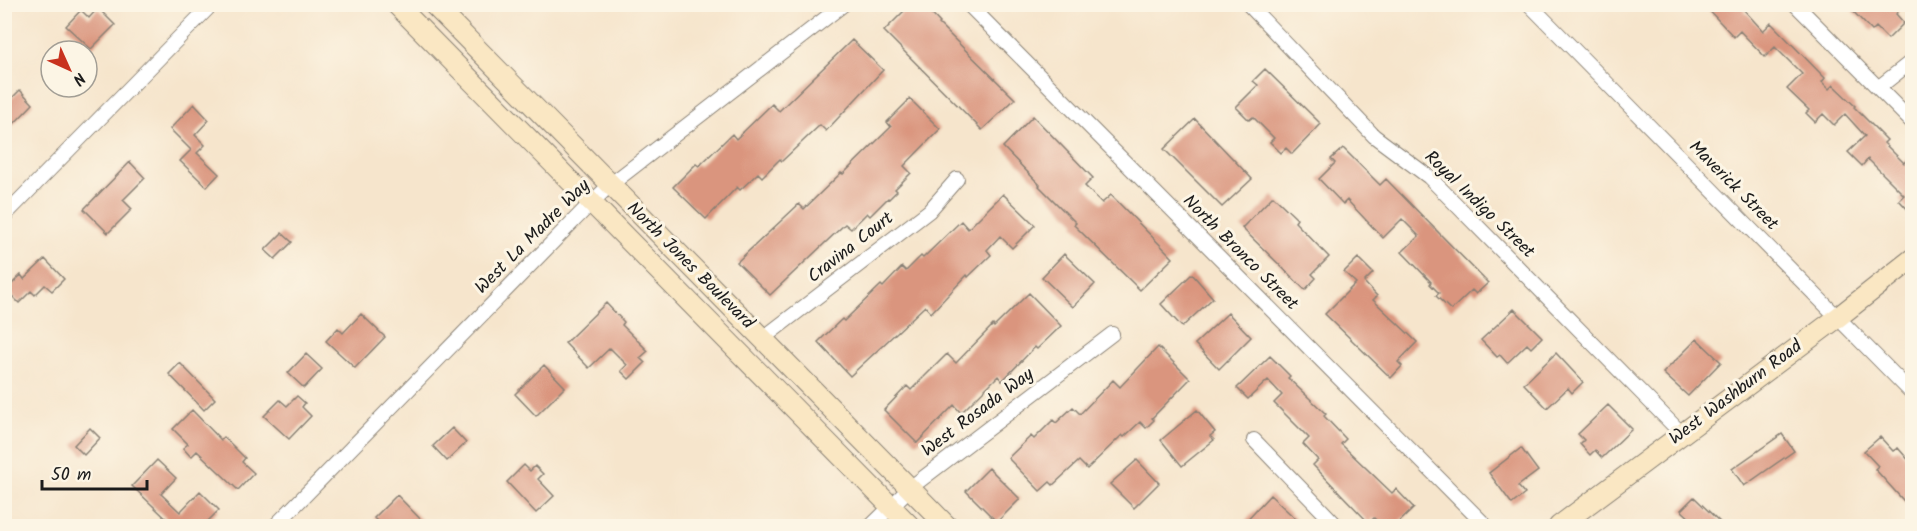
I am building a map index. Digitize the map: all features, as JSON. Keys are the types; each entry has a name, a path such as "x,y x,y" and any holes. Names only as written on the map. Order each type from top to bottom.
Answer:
{"main road":[{"name":"North Jones Boulevard","path":"396,4 910,526"},
{"name":"North Jones Boulevard","path":"433,4 948,526"},
{"name":"West Washburn Road","path":"1559,526 1837,318 1912,259"}],"street":[{"path":"4,216 212,4"},
{"name":"West La Madre Way","path":"275,526 610,185 844,4"},
{"name":"North Bronco Street","path":"968,4 1486,526"},
{"name":"Royal Indigo Street","path":"1248,4 1374,136 1429,177 1682,434"},
{"name":"Maverick Street","path":"1529,4 1912,393"},
{"path":"1795,4 1912,122"},
{"path":"1878,88 1912,61"},
{"name":"Cravina Court","path":"762,339 929,211 957,179"},
{"name":"West Rosada Way","path":"870,526 910,488 1112,334"},
{"path":"1254,440 1337,526"}],"building":[{"path":"911,4 922,4 939,24 1015,99 982,130 884,31"},
{"path":"1703,4 1749,4 1744,10 1763,31 1771,23 1825,78 1822,82 1829,89 1833,85 1855,106 1887,140 1884,143 1904,163 1912,154 1912,214 1899,200 1904,195 1868,159 1862,166 1848,152 1865,136 1845,114 1834,125 1823,114 1815,122 1806,113 1809,110 1787,89 1802,74 1775,47 1765,57 1740,31 1734,37"},
{"path":"1846,4 1904,4 1896,14 1904,23 1888,39 1876,27 1872,31"},
{"path":"98,8 115,25 99,41 99,39 80,39 66,26 81,10 89,18"},
{"path":"852,40 883,70 826,131 820,125 762,177 758,173 740,190 737,187 706,219 673,187 732,134 736,139 772,104 779,111"},
{"path":"1265,69 1321,124 1292,154 1286,148 1281,153 1270,142 1274,138 1253,117 1249,120 1236,107 1258,85 1253,81"},
{"path":"20,90 33,104 4,134 4,91 12,98"},
{"path":"910,99 940,129 904,166 911,173 895,189 897,191 870,216 867,213 851,229 845,224 770,295 737,262 799,204 804,209 841,173 843,174 891,127 887,122"},
{"path":"194,104 209,120 195,135 205,145 197,153 219,174 207,187 180,161 191,150 170,129"},
{"path":"1033,116 1093,178 1085,186 1102,203 1111,195 1173,258 1140,290 1074,225 1076,223 1003,147"},
{"path":"1195,119 1252,179 1222,207 1164,149"},
{"path":"1343,148 1380,185 1386,179 1488,283 1476,294 1472,290 1451,310 1436,296 1439,293 1430,284 1431,282 1402,252 1419,236 1402,219 1383,238 1347,200 1343,204 1319,179 1335,163 1331,159"},
{"path":"130,162 145,178 123,200 132,209 108,233 84,209"},
{"path":"1003,194 1035,225 1012,248 1000,236 987,250 991,255 968,277 967,275 931,313 925,306 850,376 818,342 842,319 844,321 881,285 883,287 902,267 906,271 921,256 923,258 961,221 968,229"},
{"path":"1273,196 1297,219 1295,222 1329,257 1312,274 1316,278 1305,290 1242,228"},
{"path":"282,233 292,242 275,259 265,250"},
{"path":"1064,254 1095,284 1073,307 1042,277"},
{"path":"1358,258 1373,273 1364,282 1377,296 1373,300 1417,342 1398,362 1402,366 1391,378 1325,314 1356,283 1344,272"},
{"path":"45,259 64,279 52,291 45,285 35,295 31,291 19,303 6,290 21,275 24,279"},
{"path":"1192,274 1213,298 1182,327 1161,304"},
{"path":"1029,293 1061,326 1037,349 1035,347 1002,381 998,376 961,413 954,405 917,443 884,410 907,386 911,390 947,354 956,363 993,325 994,327"},
{"path":"606,303 624,322 622,325 648,351 640,358 645,363 629,379 621,371 627,365 610,348 589,368 565,343"},
{"path":"1514,309 1542,337 1531,348 1527,344 1507,363 1500,355 1497,357 1481,340"},
{"path":"1228,313 1251,337 1219,369 1195,344"},
{"path":"361,314 385,337 355,368 326,341 338,328 343,333"},
{"path":"1697,339 1721,362 1688,396 1663,373"},
{"path":"1158,347 1190,379 1152,418 1154,420 1146,428 1140,422 1124,437 1122,435 1087,469 1079,461 1053,485 1050,482 1040,491 1008,458 1031,436 1034,439 1053,420 1056,423 1073,407 1080,414 1113,380 1120,387"},
{"path":"1556,353 1583,382 1572,393 1568,388 1547,408 1524,384"},
{"path":"306,354 322,369 304,388 288,373"},
{"path":"1270,356 1290,376 1288,378 1326,414 1324,416 1346,439 1341,444 1392,493 1396,489 1414,508 1395,526 1382,526 1374,518 1369,523 1313,465 1318,460 1303,444 1309,438 1274,403 1282,395 1268,380 1248,399 1237,388"},
{"path":"180,363 215,399 204,410 169,374"},
{"path":"544,365 565,387 536,416 515,394"},
{"path":"297,396 305,403 302,407 311,416 289,439 264,416 280,400 287,406"},
{"path":"1608,405 1632,429 1602,458 1595,450 1590,455 1580,444 1584,440 1578,434"},
{"path":"192,410 221,440 224,437 245,458 242,462 254,473 238,490 197,451 191,457 183,448 188,444 173,429"},
{"path":"1197,410 1215,432 1210,436 1214,440 1182,466 1161,440"},
{"path":"90,428 100,438 84,455 74,445"},
{"path":"452,428 466,443 447,461 433,446"},
{"path":"1782,434 1794,451 1744,486 1732,469"},
{"path":"1880,437 1893,451 1898,448 1912,464 1912,510 1875,469 1878,466 1864,451"},
{"path":"1521,448 1538,471 1518,486 1525,494 1512,504 1489,473"},
{"path":"157,460 176,478 161,494 180,512 200,491 219,510 203,526 174,526 132,486"},
{"path":"1137,460 1159,483 1134,508 1110,484"},
{"path":"524,465 530,471 535,466 543,474 538,479 554,496 536,513 507,482"},
{"path":"989,468 1020,499 997,522 966,491"},
{"path":"397,495 427,526 382,526 374,518"},
{"path":"1270,495 1297,520 1291,526 1241,526"},
{"path":"1694,497 1724,526 1686,526 1692,520 1681,510"}]}
